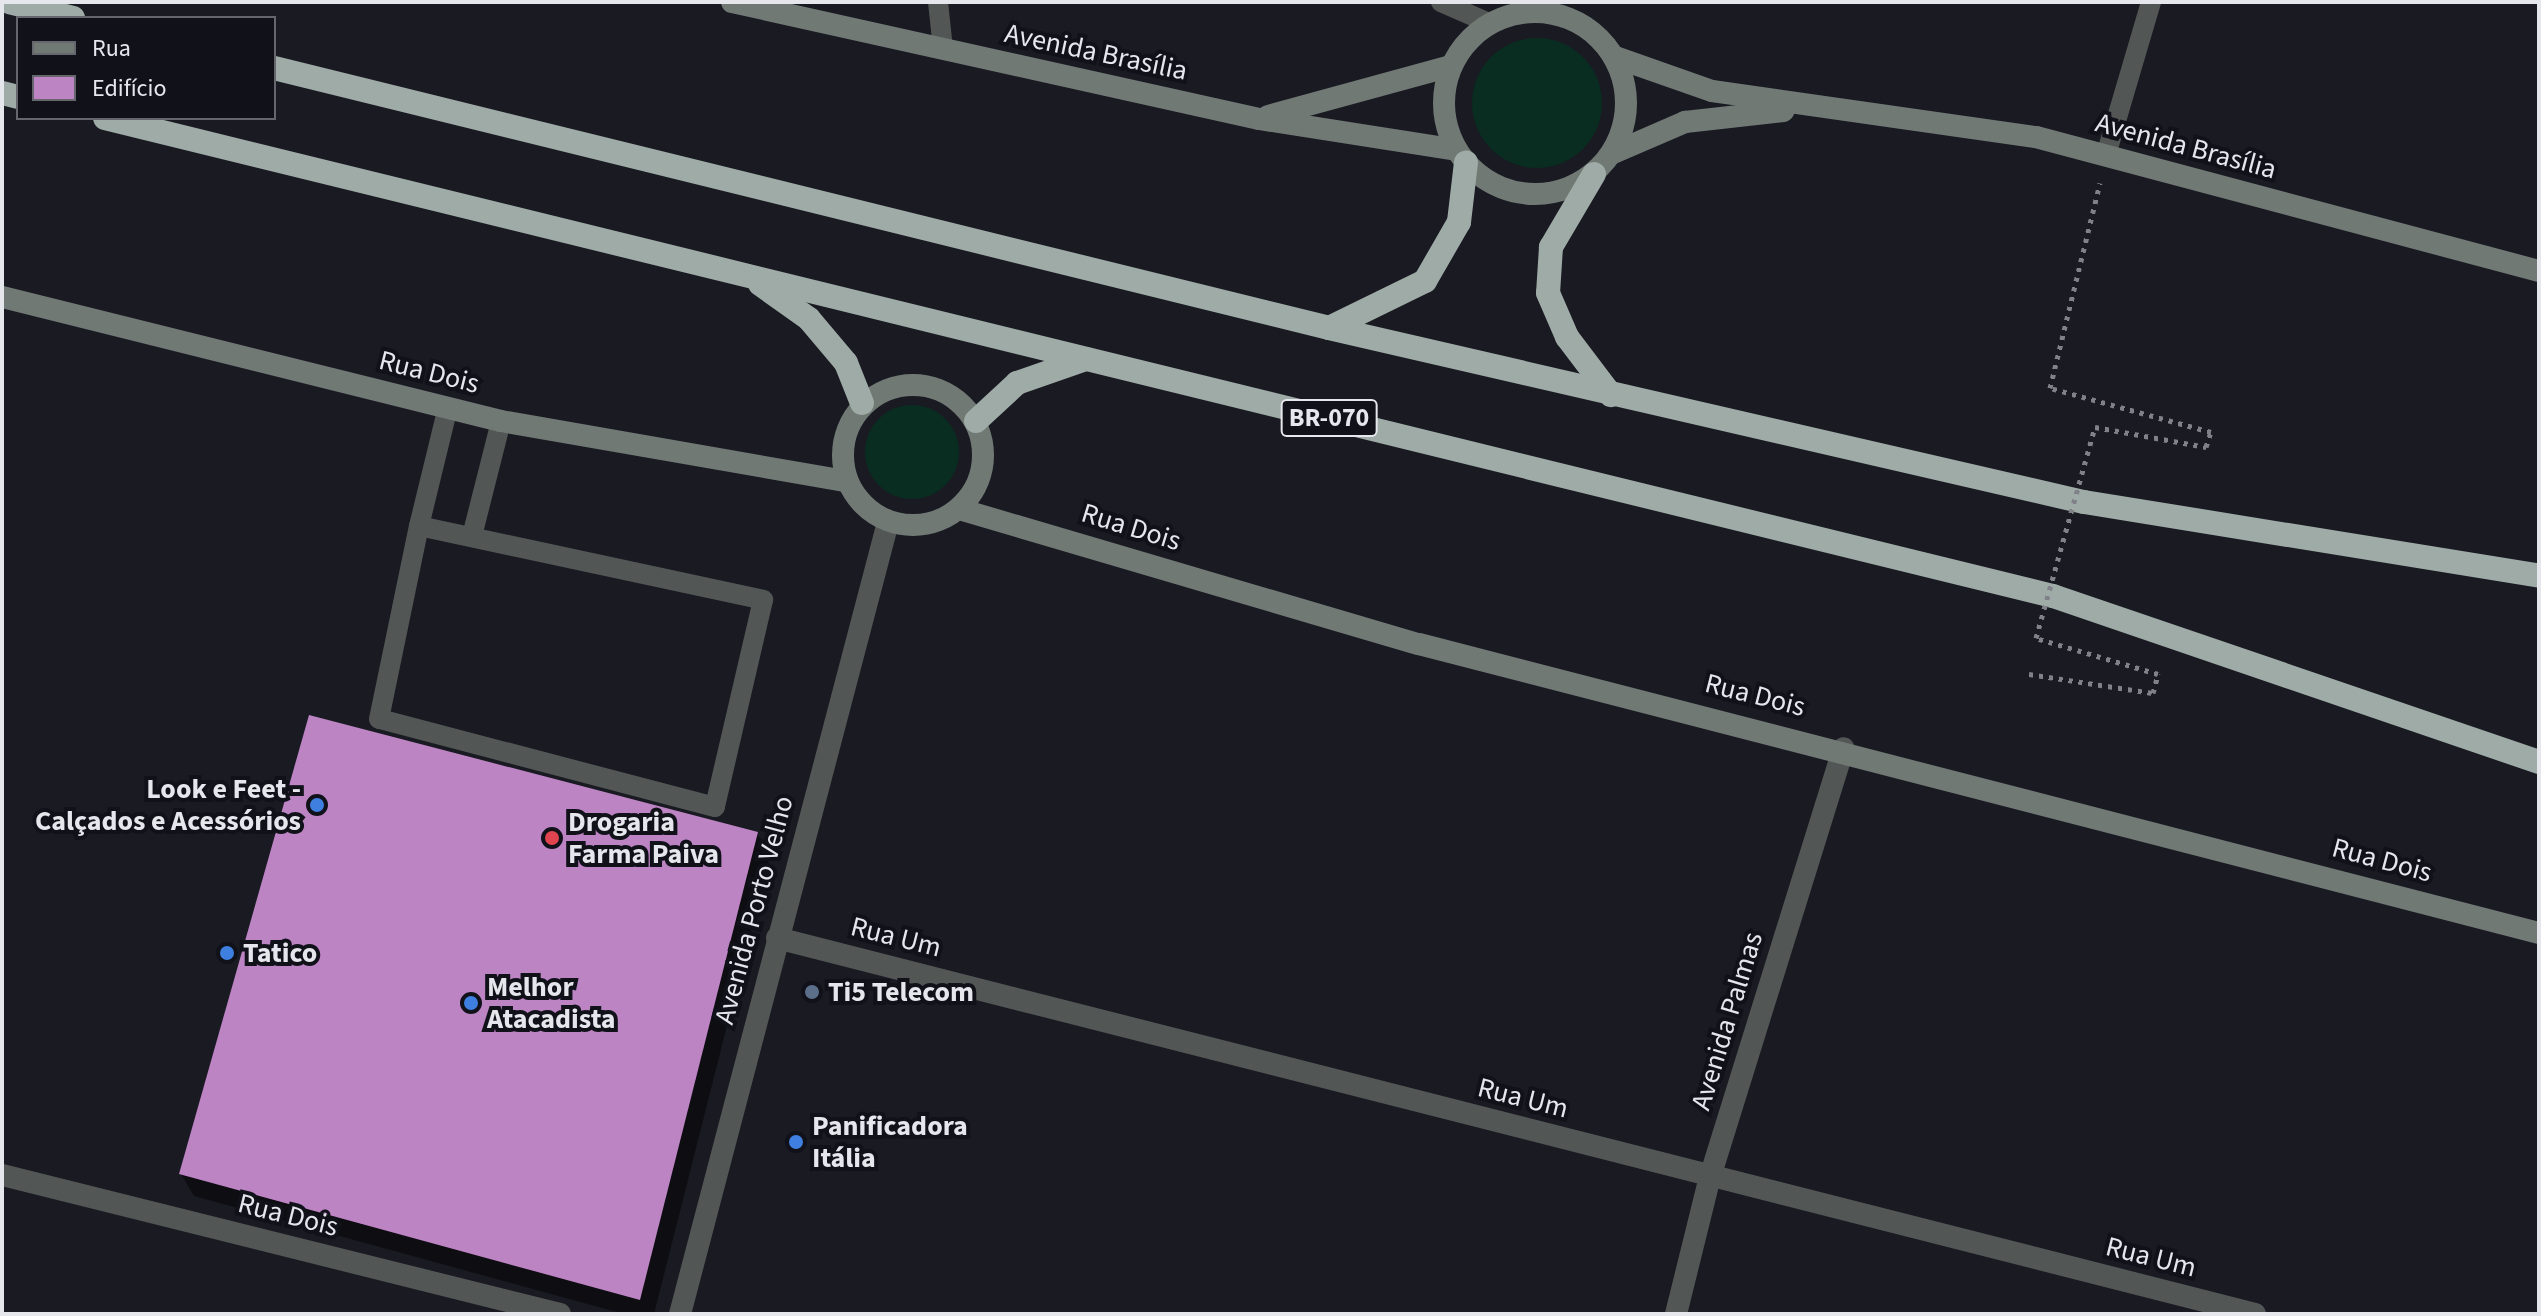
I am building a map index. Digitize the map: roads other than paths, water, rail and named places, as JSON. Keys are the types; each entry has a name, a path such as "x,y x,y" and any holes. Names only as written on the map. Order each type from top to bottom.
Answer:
{"highway":[{"path":"9,2 65,16"},
{"path":"276,68 1329,328 2084,502 2539,576"},
{"name":"BR-070","path":"113,120 2053,596 2539,762"},
{"path":"1329,328 1425,281 1459,222 1461,156"},
{"path":"1594,174 1551,247 1548,293 1567,337 1611,395"},
{"path":"749,276 809,319 846,363 862,403"},
{"path":"976,421 1017,383 1086,359"}],"main road":[{"name":"Avenida Brasília","path":"732,2 1259,119 1461,156"},
{"path":"1516,13 1572,19 1615,57 1627,106 1611,154 1594,174 1542,194 1501,186 1461,156 1446,123 1451,66 1489,23 1516,13"},
{"name":"Avenida Brasília","path":"1615,57 1712,91 2036,137 2539,271"},
{"name":"Avenida Brasília","path":"1259,119 1451,66"},
{"name":"Avenida Brasília","path":"1611,154 1685,122 1812,107"},
{"name":"Rua Dois","path":"2,297 501,421 846,481"},
{"path":"902,384 945,391 976,421 984,453 978,484 959,509 925,525 888,522 862,506 846,481 842,439 862,403 902,384"},
{"name":"Rua Dois","path":"959,509 1419,644 1844,748 2539,933"}],"street":[{"name":"Avenida Porto Velho","path":"680,1314 888,522"},
{"name":"Avenida Palmas","path":"1676,1314 1710,1177 1844,748"},
{"name":"Rua Um","path":"777,938 2255,1314"},
{"name":"Rua Dois","path":"2,1175 560,1314"}],"lane":[{"path":"938,2 943,49"},
{"path":"1441,2 1489,23"},
{"path":"2106,155 2151,2"},
{"path":"419,526 763,600 715,807 379,719 419,526 448,407"},
{"path":"472,536 501,421"}],"place":[{"name":"Look e Feet - Calçados e Acessórios","path":"317,805"},
{"name":"Drogaria Farma Paiva","path":"552,838"},
{"name":"Tatico","path":"227,953"},
{"name":"Ti5 Telecom","path":"812,992"},
{"name":"Melhor Atacadista","path":"471,1003"},
{"name":"Panificadora Itália","path":"796,1142"}]}
